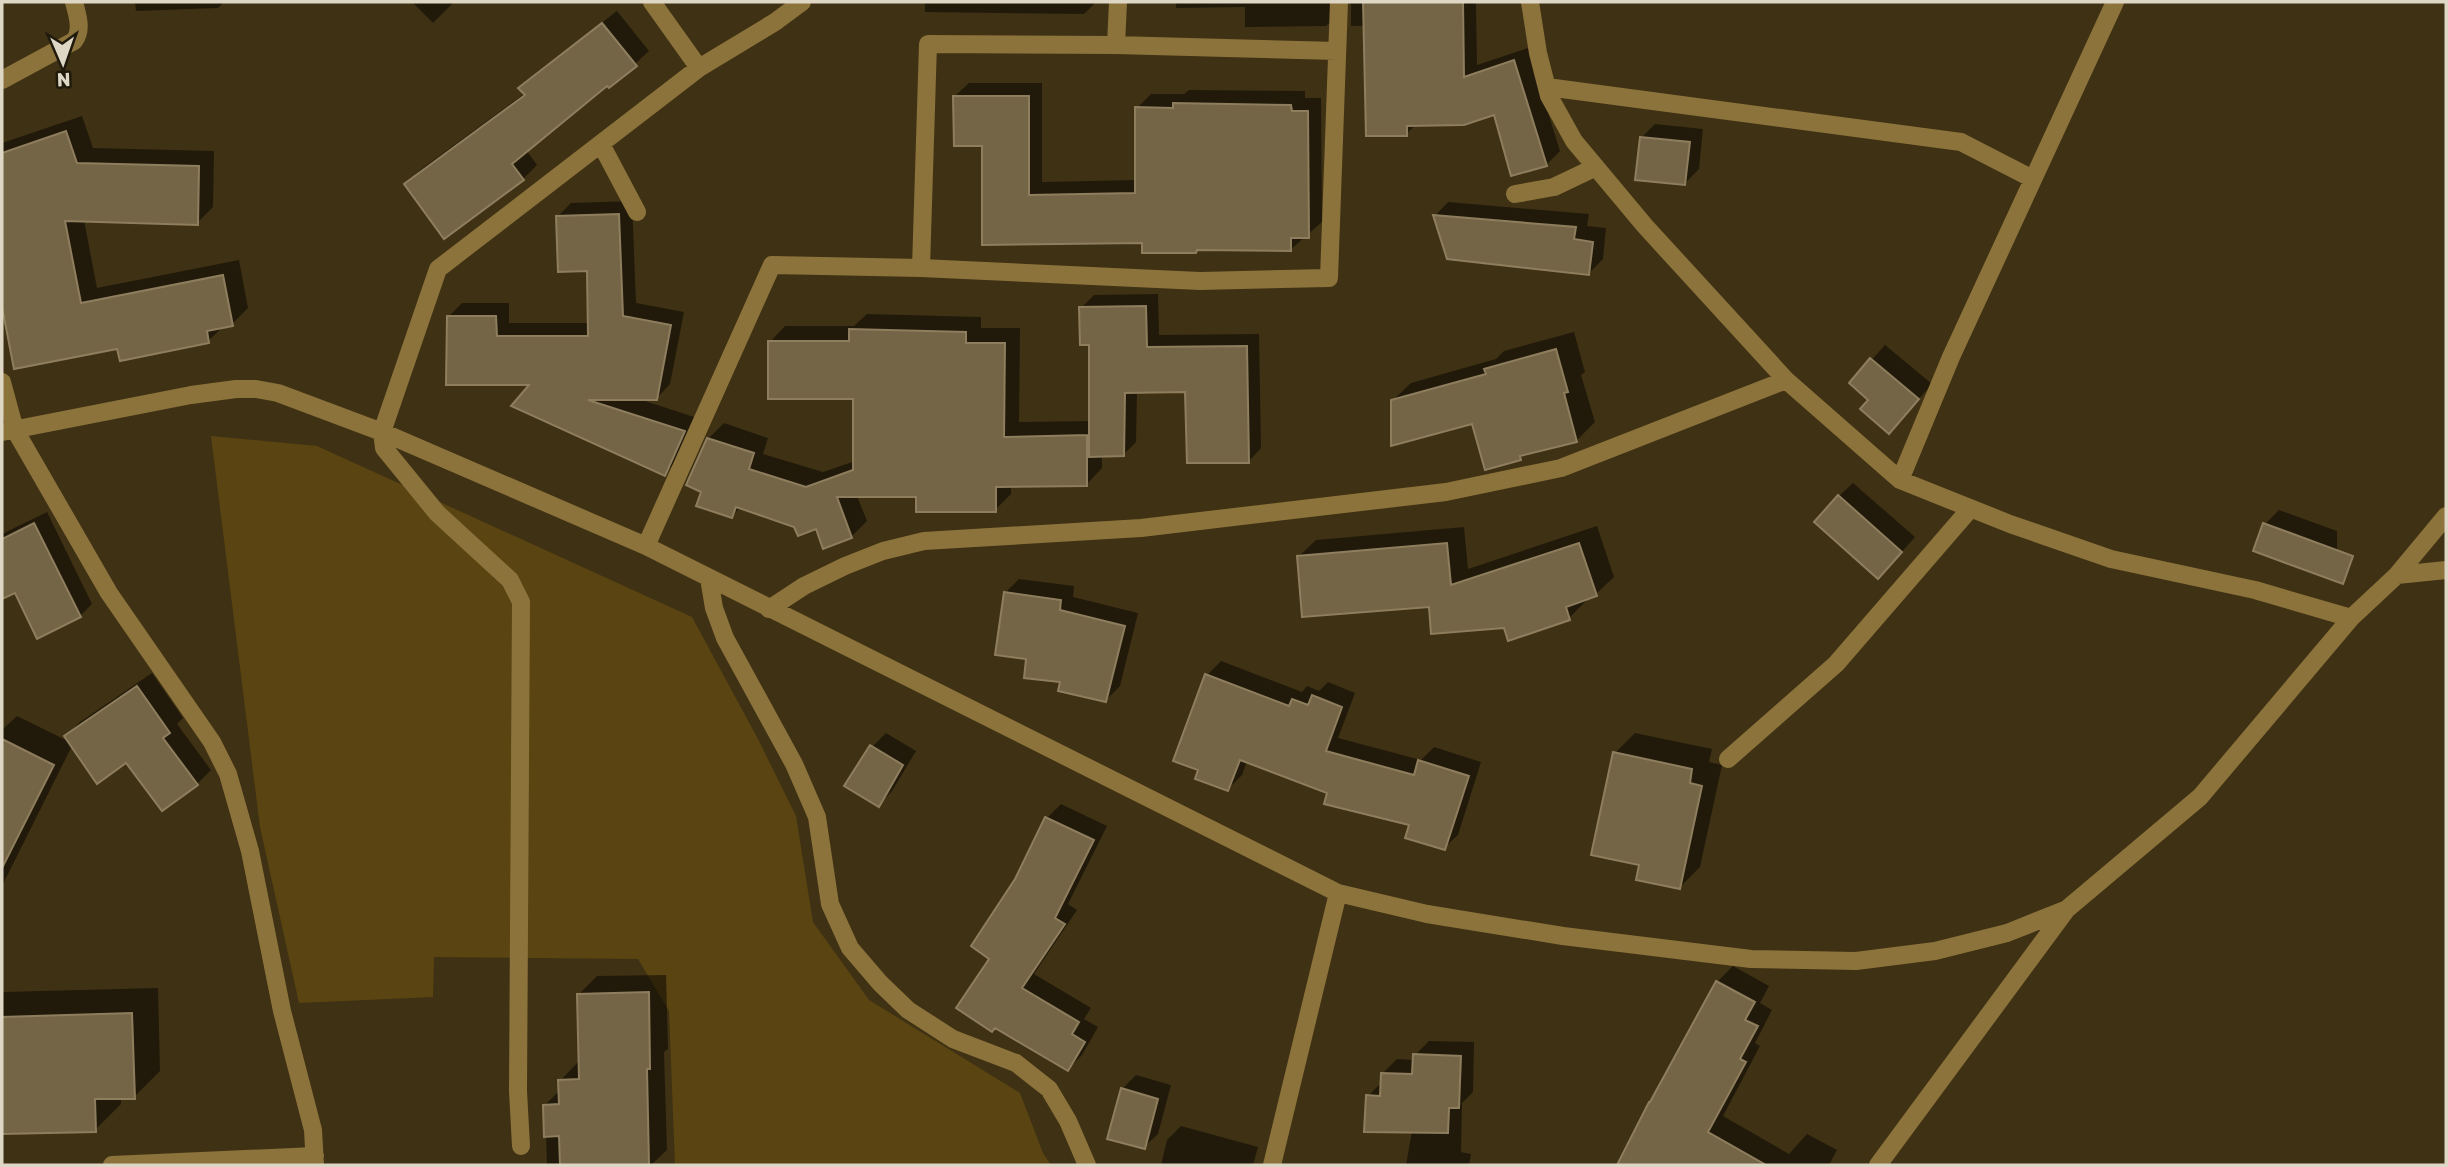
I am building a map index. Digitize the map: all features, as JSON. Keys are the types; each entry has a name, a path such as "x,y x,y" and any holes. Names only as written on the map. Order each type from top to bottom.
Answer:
{"street":[{"path":"2,79 74,41 78,36 79,24 74,2"},
{"path":"652,2 699,68"},
{"path":"521,1146 518,1091 521,602 510,580 437,513 384,449 382,432 438,269 699,68 775,22 802,2"},
{"path":"1116,45 1118,2"},
{"path":"646,546 772,265 921,268 1200,281 1329,278 1339,2"},
{"path":"1530,2 1538,53 1547,87 1574,141 1645,226 1786,380 1900,480 1970,509 2111,559 2255,590 2351,618"},
{"path":"1900,480 1951,357 2115,2"},
{"path":"921,268 928,44 1116,45 1337,51"},
{"path":"1547,87 1961,142 2033,179"},
{"path":"601,144 637,212"},
{"path":"1515,194 1554,187 1596,167"},
{"path":"769,609 804,586 845,565 883,551 924,541 1141,528 1446,492 1561,468 1786,380"},
{"path":"2,382 8,431 109,593 212,742 228,774 250,851 282,1011 313,1130 315,1161 112,1165"},
{"path":"8,431 191,395 236,389 278,393 382,432 646,546 1338,892 1427,914 1563,936 1751,960 1856,961 1935,951 2007,933 2067,909"},
{"path":"1728,759 1836,664 1970,509"},
{"path":"1878,1165 2067,909 2200,797 2351,618 2397,575 2446,516"},
{"path":"2397,575 2446,570"},
{"path":"709,578 714,608 725,638 794,764 817,817 830,904 849,948 908,1010 953,1039 1016,1063 1049,1089 1068,1121 1087,1165"},
{"path":"1272,1165 1338,892"}],"shaded area":[{"path":"211,436 317,446 692,617 796,816 813,922 869,1000 1020,1093 1043,1153 1051,1165 675,1165 669,1011 638,959 434,957 433,997 299,1003 260,827"}],"building":[{"path":"1363,2 1463,2 1464,77 1514,60 1547,166 1511,176 1494,115 1464,125 1407,126 1407,136 1366,136"},
{"path":"602,23 637,66 609,88 607,86 512,164 524,180 444,239 404,184 525,95 518,88"},
{"path":"953,96 1029,96 1029,195 1135,193 1135,107 1173,108 1173,103 1291,105 1292,111 1308,111 1309,238 1291,238 1291,251 1197,250 1196,253 1142,253 1142,243 982,245 982,146 954,146"},
{"path":"66,131 77,163 199,166 198,225 65,221 81,303 223,275 233,326 207,331 209,343 120,361 117,349 14,369 2,307 2,153"},
{"path":"1640,137 1690,142 1685,185 1635,180"},
{"path":"619,214 623,316 671,325 657,400 588,400 685,431 665,476 511,406 529,385 446,385 447,316 496,316 497,336 588,336 587,271 558,272 556,216"},
{"path":"1433,215 1576,227 1574,239 1593,242 1589,275 1447,259"},
{"path":"1146,306 1147,347 1247,346 1249,463 1187,463 1185,392 1125,393 1124,456 1089,457 1089,345 1080,345 1079,307"},
{"path":"849,329 966,332 966,343 1005,343 1004,437 1087,435 1087,486 996,487 996,512 916,512 916,497 837,497 852,538 823,549 816,529 798,536 794,527 736,507 732,518 696,506 701,492 686,485 707,438 754,453 749,469 806,487 853,470 853,399 768,399 768,341 849,341"},
{"path":"1556,349 1568,392 1564,393 1577,442 1520,456 1521,460 1485,470 1472,424 1391,446 1391,400 1486,374 1484,369"},
{"path":"1870,358 1919,399 1889,434 1860,409 1868,400 1849,383"},
{"path":"1838,495 1902,552 1878,579 1814,522"},
{"path":"34,523 81,617 37,639 15,593 2,599 2,539"},
{"path":"2263,523 2353,556 2343,584 2253,551"},
{"path":"1447,543 1451,585 1579,543 1597,596 1566,607 1570,620 1508,641 1504,628 1431,634 1429,607 1302,617 1297,556"},
{"path":"1004,592 1061,600 1060,610 1125,626 1106,702 1058,691 1060,682 1024,678 1026,659 995,655"},
{"path":"1205,674 1289,706 1292,699 1308,705 1312,695 1342,707 1326,751 1414,775 1418,760 1469,776 1445,850 1405,838 1409,825 1324,804 1327,793 1240,760 1228,791 1195,779 1198,770 1173,761"},
{"path":"137,686 170,733 163,738 198,785 162,811 126,763 97,784 64,736"},
{"path":"2,739 54,765 2,868"},
{"path":"870,745 903,765 879,807 844,786"},
{"path":"1613,752 1692,769 1690,783 1702,786 1680,889 1636,880 1639,865 1591,855"},
{"path":"1045,817 1094,840 1055,918 1065,924 1022,988 1079,1022 1072,1034 1085,1042 1068,1071 995,1028 992,1032 956,1008 989,959 971,946 1015,879"},
{"path":"1716,981 1755,1002 1745,1020 1758,1026 1740,1059 1746,1062 1708,1132 1766,1165 1617,1165 1649,1102"},
{"path":"649,992 649,1165 560,1165 559,1136 544,1137 543,1105 559,1104 558,1080 579,1079 577,994"},
{"path":"132,1013 135,1099 95,1099 96,1132 2,1134 2,1017"},
{"path":"1413,1054 1461,1056 1459,1108 1449,1108 1448,1133 1364,1132 1366,1095 1380,1096 1381,1073 1412,1074"},
{"path":"1121,1088 1158,1099 1145,1149 1107,1139"}]}
